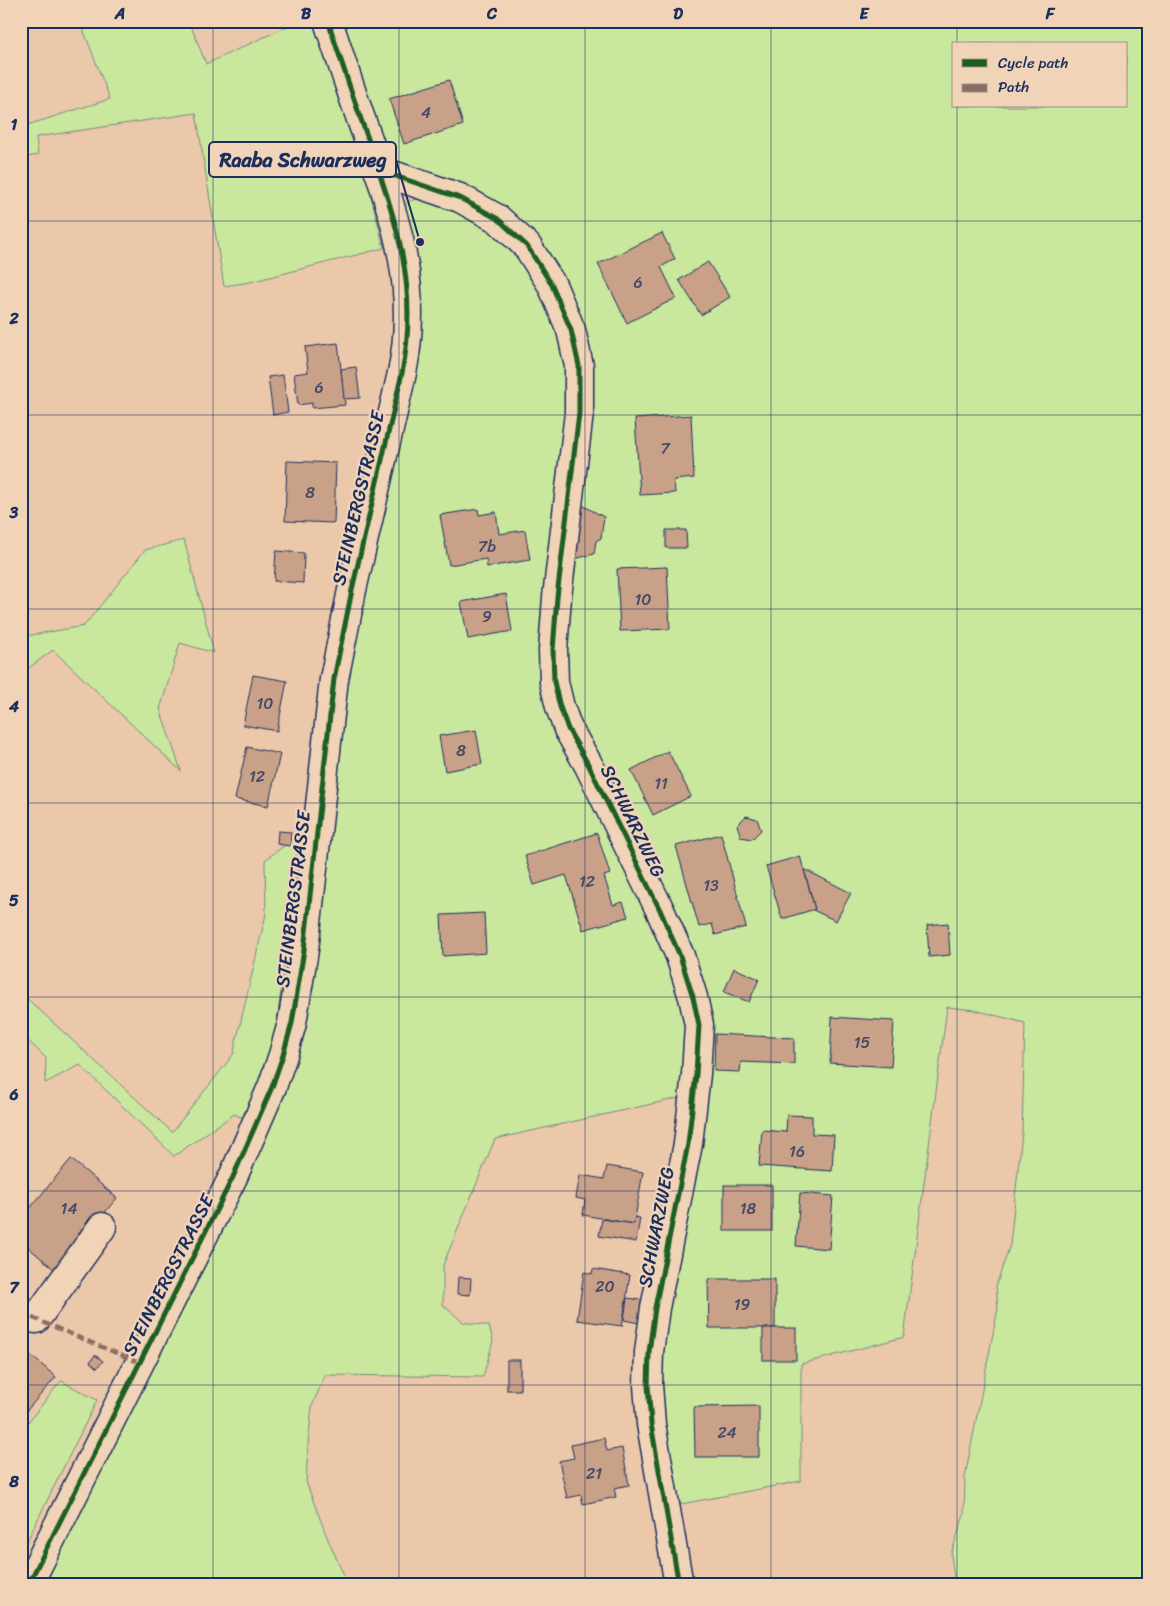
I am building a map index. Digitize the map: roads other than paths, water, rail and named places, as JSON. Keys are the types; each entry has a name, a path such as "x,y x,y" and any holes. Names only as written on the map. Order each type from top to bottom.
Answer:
{"street":[{"name":"STEINBERGSTRASSE","path":"28,1585 233,1177 272,1087 292,1023 304,950 334,679 352,590 408,348 409,306 400,242 328,21"},
{"name":"SCHWARZWEG","path":"378,170 460,198 498,219 526,246 552,285 571,330 579,366 579,412 557,597 553,650 554,682 568,729 588,764 656,901 680,956 693,997 699,1025 696,1074 688,1144 649,1352 648,1385 651,1424 679,1585"},
{"path":"36,1319 102,1228"}],"place":[{"name":"Raaba Schwarzweg","path":"420,242"}]}
